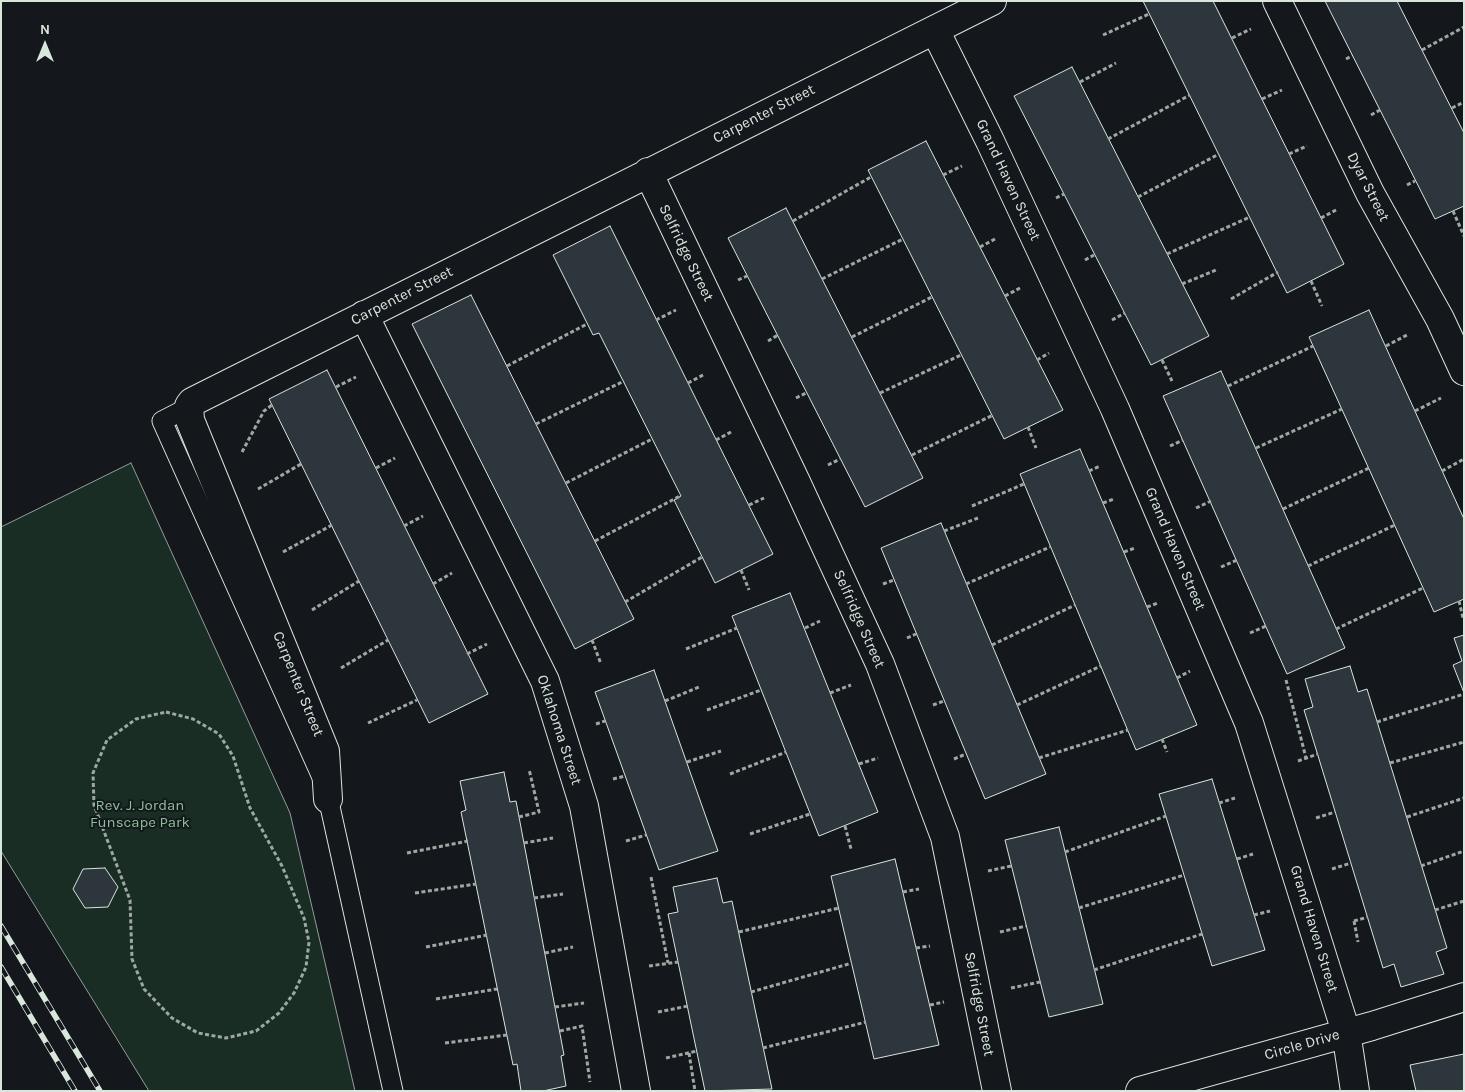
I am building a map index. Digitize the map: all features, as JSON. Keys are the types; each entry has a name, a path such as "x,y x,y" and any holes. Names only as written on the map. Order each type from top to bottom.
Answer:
{"street":[{"name":"Carpenter Street","path":"328,799 325,751 189,413 192,402 992,1"},
{"name":"Dyar Street","path":"1277,1 1370,193 1440,320 1464,371"},
{"name":"Grand Haven Street","path":"935,30 990,141 1115,408 1250,723 1346,1032 1355,1091"},
{"name":"Selfridge Street","path":"648,172 796,482 877,658 912,748 945,837 997,1091"},
{"name":"Oklahoma Street","path":"364,315 545,681 584,806 636,1091"},
{"name":"Circle Drive","path":"1140,1091 1464,997"}],"lane":[{"path":"328,799 393,1091"}],"path":[{"path":"1103,35 1149,14"},
{"path":"1422,50 1464,27"},
{"path":"1080,82 1116,63"},
{"path":"1108,139 1190,95"},
{"path":"1452,108 1464,102"},
{"path":"1138,197 1219,154"},
{"path":"792,221 871,177"},
{"path":"1453,211 1464,236"},
{"path":"1167,254 1250,217"},
{"path":"822,279 902,239"},
{"path":"1182,284 1216,270"},
{"path":"1231,300 1278,272"},
{"path":"1311,281 1322,306"},
{"path":"852,337 932,297"},
{"path":"506,366 587,324"},
{"path":"1228,386 1313,346"},
{"path":"880,393 961,355"},
{"path":"1162,360 1172,381"},
{"path":"536,424 624,381"},
{"path":"237,461 264,411 272,405"},
{"path":"1256,448 1342,409"},
{"path":"912,456 993,416"},
{"path":"1028,427 1036,448"},
{"path":"566,483 652,439"},
{"path":"1442,471 1464,460"},
{"path":"253,492 301,464"},
{"path":"1283,509 1369,468"},
{"path":"972,506 1024,484"},
{"path":"594,541 680,496"},
{"path":"944,531 978,518"},
{"path":"283,552 332,525"},
{"path":"1308,566 1395,525"},
{"path":"966,584 1050,547"},
{"path":"625,602 702,557"},
{"path":"741,570 749,590"},
{"path":"312,610 359,581"},
{"path":"1336,630 1423,588"},
{"path":"1459,601 1463,618"},
{"path":"992,645 1076,605"},
{"path":"686,649 737,628"},
{"path":"341,668 388,640"},
{"path":"592,640 601,664"},
{"path":"1017,705 1101,666"},
{"path":"1286,680 1306,758"},
{"path":"665,701 699,688"},
{"path":"707,710 761,690"},
{"path":"1377,722 1464,694"},
{"path":"368,723 418,700"},
{"path":"166,712 193,718 220,734 233,756 250,808 282,866 306,926 309,942 306,967 294,993 279,1013 256,1031 226,1038 198,1033 172,1018 144,989 132,960 130,900 116,861 103,833 94,806 93,773 107,740 136,718 166,712"},
{"path":"1039,758 1128,730"},
{"path":"1162,738 1166,752"},
{"path":"1390,763 1464,742"},
{"path":"687,762 721,751"},
{"path":"730,774 786,752"},
{"path":"519,816 539,812 529,769"},
{"path":"1406,816 1464,798"},
{"path":"750,834 810,814"},
{"path":"1065,852 1166,816"},
{"path":"845,826 851,849"},
{"path":"407,853 468,841"},
{"path":"1421,866 1464,851"},
{"path":"1079,908 1184,875"},
{"path":"651,877 668,963"},
{"path":"415,893 476,884"},
{"path":"1435,910 1464,901"},
{"path":"739,932 839,908"},
{"path":"1094,970 1202,934"},
{"path":"426,947 486,935"},
{"path":"751,992 852,963"},
{"path":"436,1000 497,989"},
{"path":"763,1048 866,1022"},
{"path":"560,1030 582,1026 590,1082"},
{"path":"445,1043 507,1035"},
{"path":"689,1053 695,1091"}],"green space":[{"name":"Rev. J. Jordan Funscape Park","path":"131,463 290,813 355,1091 149,1091 1,851 1,527"}],"building":[{"path":"1143,1 1213,1 1344,264 1287,293"},
{"path":"1325,1 1397,1 1464,133 1464,206 1435,219"},
{"path":"1072,67 1209,336 1151,365 1014,96"},
{"path":"926,141 1063,410 1004,439 868,170"},
{"path":"786,208 923,478 865,507 728,238"},
{"path":"610,226 773,554 715,583 674,500 681,496 599,333 593,335 553,255"},
{"path":"471,295 634,619 575,649 412,324"},
{"path":"1369,310 1464,519 1464,599 1434,612 1309,337"},
{"path":"327,370 488,694 429,723 269,399"},
{"path":"1221,371 1345,648 1287,674 1163,396"},
{"path":"1080,449 1197,725 1136,750 1020,474"},
{"path":"941,523 1046,774 985,799 881,548"},
{"path":"790,593 878,812 819,836 732,616"},
{"path":"1464,635 1464,693 1453,665 1462,661 1454,638"},
{"path":"1350,666 1358,692 1367,689 1447,948 1436,952 1444,974 1401,987 1394,964 1383,968 1304,710 1313,707 1305,679"},
{"path":"654,670 718,851 659,870 595,692"},
{"path":"504,772 510,802 516,801 564,1055 561,1056 566,1086 543,1091 521,1091 517,1064 513,1065 461,812 466,810 460,781"},
{"path":"1212,779 1265,950 1212,966 1159,794"},
{"path":"1059,827 1103,1004 1049,1017 1005,840"},
{"path":"895,859 939,1045 874,1059 831,876"},
{"path":"105,868 118,887 108,907 85,908 73,889 83,869"},
{"path":"717,878 723,903 732,901 772,1089 705,1091 668,914 678,912 673,887"},
{"path":"1464,1054 1464,1091 1416,1091 1410,1065"}],"railway":[{"path":"1,926 100,1091"},
{"path":"1,967 75,1091"}]}
